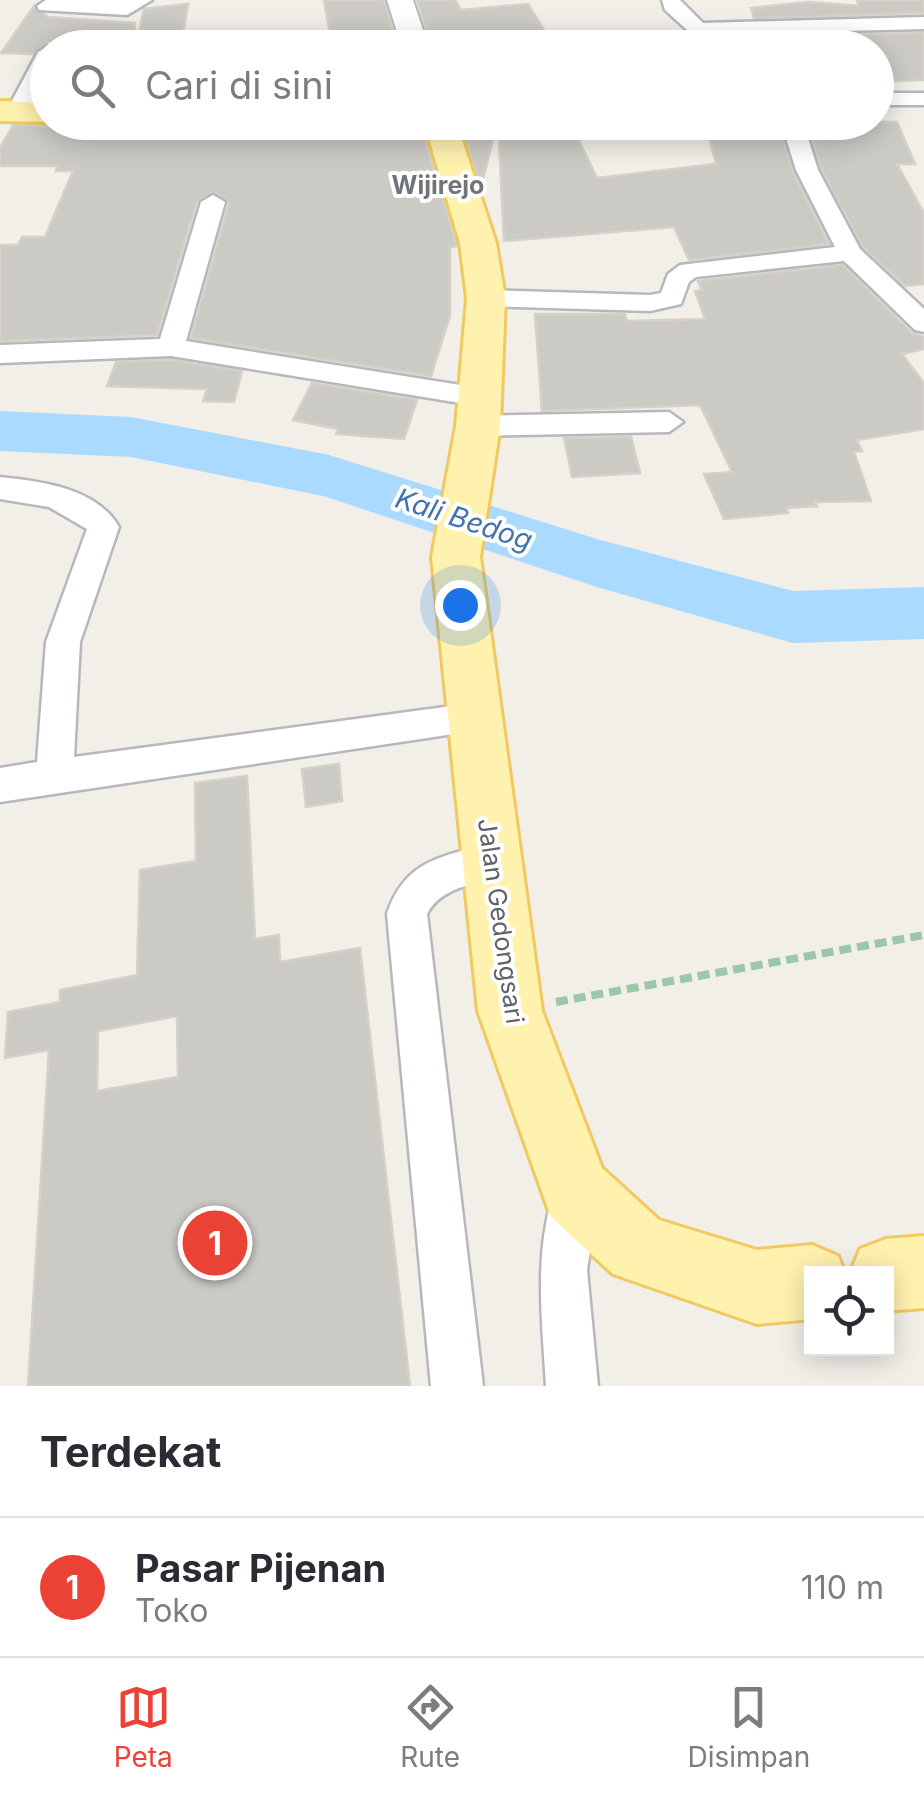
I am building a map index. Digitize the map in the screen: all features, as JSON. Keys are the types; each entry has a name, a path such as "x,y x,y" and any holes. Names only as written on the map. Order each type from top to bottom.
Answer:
{"main road":[{"path":"400,0 410,30"},
{"name":"Jalan Gedongsari","path":"446,140 478,243 486,298 478,422 456,557 510,1011 576,1192 638,1249 757,1287 804,1283"},
{"path":"894,1274 924,1272"}],"street":[{"path":"46,6 127,9 143,0"},
{"path":"671,0 672,6 701,28 924,22"},
{"path":"894,99 924,99"},
{"path":"798,140 807,170 850,254 924,324"},
{"path":"171,347 213,202"},
{"path":"486,298 650,303 672,298 677,279 690,270 850,254"},
{"path":"0,354 171,347 478,422 669,422"},
{"path":"0,488 54,498 94,517 103,527 63,642 56,776"},
{"path":"0,785 474,718"},
{"path":"457,1386 408,914 410,898 428,881 492,861"},
{"path":"572,1386 563,1270 576,1192"}],"path":[{"path":"510,1011 924,935"}],"building":[{"path":"384,0 393,30 329,30 324,1"},
{"path":"417,0 455,0 461,10 528,4 544,30 426,30"},
{"path":"857,0 924,0 924,13 754,18 751,8 809,2 859,6"},
{"path":"188,4 184,30 139,30 144,9"},
{"path":"34,6 48,17 135,23 135,30 30,30 30,54 1,53"},
{"path":"924,33 924,80 894,81 894,34"},
{"path":"897,122 915,164 897,164 924,213 924,284 905,286 863,247 821,169 812,140 894,140"},
{"path":"13,125 30,126 30,140 425,140 457,246 450,247 450,316 431,376 191,338 229,203 215,192 197,201 157,335 0,341 0,245 18,245 22,237 45,237 73,171 56,171 58,166 0,166 0,148"},
{"path":"466,140 493,140 481,187"},
{"path":"499,140 579,140 597,178 716,164 710,140 783,140 793,172 829,244 689,260 674,227 504,241"},
{"path":"843,265 912,333 924,337 924,349 902,354 924,383 924,429 857,440 862,451 854,452 871,501 815,502 817,506 786,508 788,513 724,519 704,474 732,472 700,405 542,411 535,314 625,314 627,321 705,319 695,291 702,290 698,281"},
{"path":"171,360 242,371 234,402 203,401 207,389 107,386 116,362"},
{"path":"312,383 417,400 404,439 336,434 338,429 293,420"},
{"path":"631,437 640,473 572,477 564,438"},
{"path":"339,764 342,801 306,807 302,769"},
{"path":"247,776 255,939 279,935 280,962 360,948 410,1386 28,1386 49,1050 5,1058 8,1012 60,1002 60,990 137,975 140,870 196,861 195,783","holes":["177,1016 178,1077 97,1091 98,1031"]}],"waterway":[{"name":"Kali Bedog","path":"0,431 131,437 329,476 597,563 793,617 924,613"}],"place":[{"name":"Pasar Pijenan","path":"215,1243"}],"district":[{"name":"Wijirejo","path":"438,185"}]}
